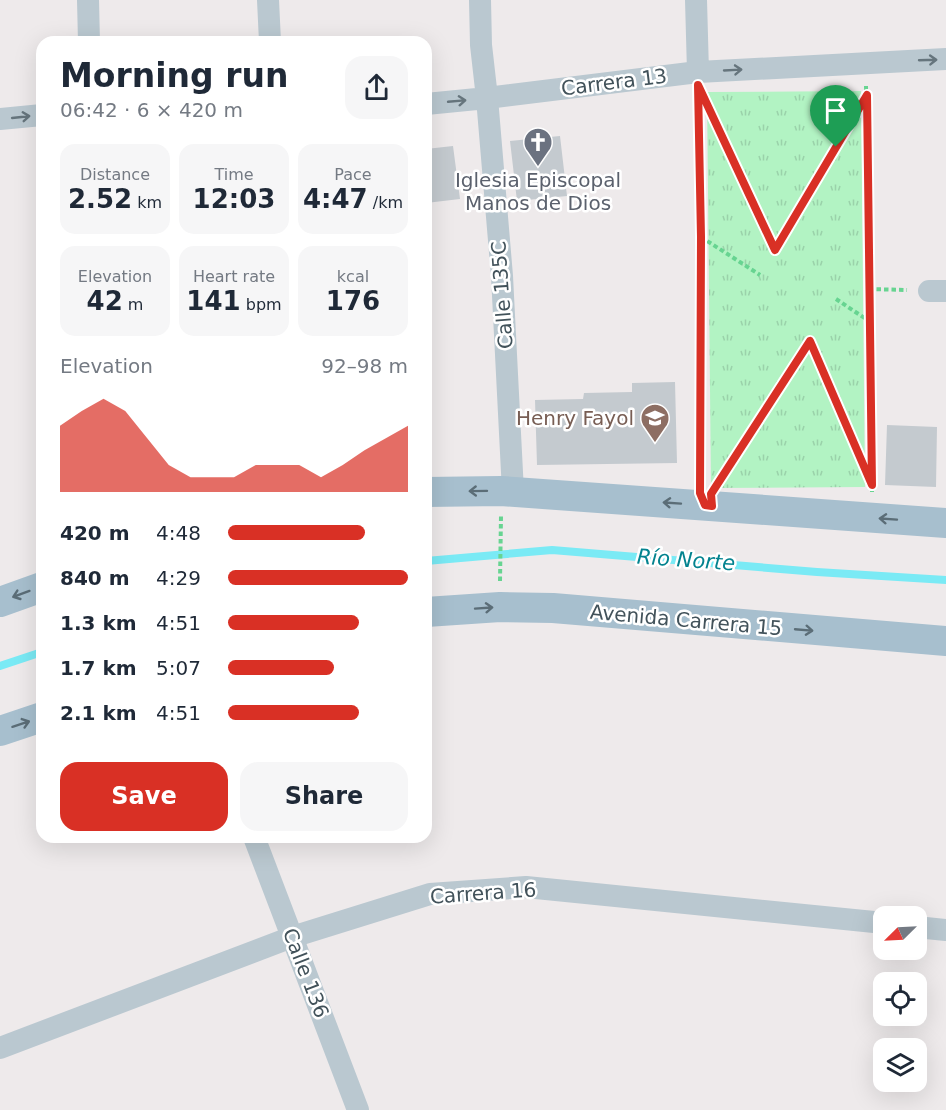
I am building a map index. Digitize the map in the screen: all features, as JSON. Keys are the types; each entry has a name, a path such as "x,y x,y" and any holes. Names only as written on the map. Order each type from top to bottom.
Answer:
{"main road":[{"path":"432,493 507,504 709,506 946,523"},
{"path":"0,602 36,589"},
{"name":"Avenida Carrera 15","path":"432,612 500,607 553,608 946,641"},
{"path":"0,731 36,719"}],"street":[{"path":"88,0 88,36"},
{"path":"268,0 270,36"},
{"name":"Calle 135C","path":"480,0 481,45 502,276 507,504"},
{"path":"696,0 698,78"},
{"name":"Carrera 13","path":"432,103 866,63 946,59"},
{"path":"0,119 36,116"},
{"name":"Calle 136","path":"256,843 358,1110"},
{"name":"Carrera 16","path":"0,1048 292,937 430,894 526,887 873,922"},
{"path":"927,928 946,930"}],"path":[{"path":"866,63 872,493"},
{"path":"698,78 775,250 867,95"},
{"path":"698,78 701,237 700,493 709,506"},
{"path":"701,237 760,275"},
{"path":"869,289 937,291"},
{"path":"836,299 870,321"},
{"path":"709,506 711,494 810,341 872,485"},
{"path":"500,581 507,504"}],"green space":[{"path":"861,91 865,487 711,488 707,92"}],"building":[{"name":"Iglesia Episcopal Manos de Dios","path":"560,136 567,196 517,201 510,141"},
{"path":"453,146 460,199 432,202 432,148"},
{"path":"675,382 677,463 537,465 535,400 583,399 584,393 632,392 632,383"},
{"path":"887,425 937,427 936,487 885,485"}],"waterway":[{"name":"Río Norte","path":"432,560 552,550 817,572 946,580"},
{"name":"Río Norte","path":"0,666 36,654"}],"place":[{"name":"Iglesia Episcopal Manos de Dios","path":"538,168"},
{"name":"Henry Fayol","path":"655,444"}],"route":[{"path":"698,85 775,250 836,147 867,95 872,485 810,341 711,494 712,506 705,505 700,493 701,237 698,85"}]}
